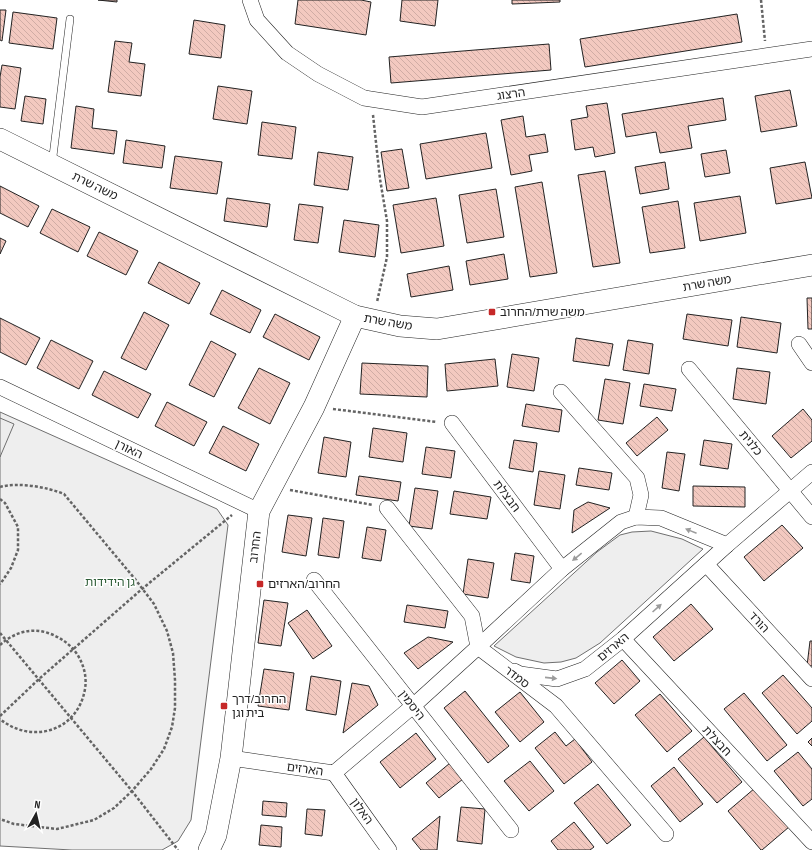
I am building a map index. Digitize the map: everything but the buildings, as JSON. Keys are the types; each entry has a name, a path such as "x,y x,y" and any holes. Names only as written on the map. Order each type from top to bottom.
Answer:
{"street":[{"name":"הרצוג","path":"250,0 257,20 286,53 318,74 364,98 422,107 812,49"},
{"name":"משה שרת","path":"0,139 364,318 400,326 437,329 812,265"},
{"name":"החרוב","path":"208,850 216,835 219,823 230,758 252,508 271,487 364,318"},
{"path":"799,344 812,363"},
{"name":"כלנית","path":"689,369 812,517"},
{"name":"האורן","path":"0,387 252,508"},
{"path":"561,392 637,478 641,495 636,517"},
{"name":"חבצלת","path":"452,423 562,569"},
{"name":"הארזים","path":"478,648 520,674 557,679 585,670 623,639 727,545 812,472"},
{"path":"387,508 472,616 478,648"},
{"name":"הארזים","path":"230,758 334,773 478,648 562,569 621,522 636,517 661,518 727,545"},
{"name":"הורד","path":"706,564 812,679"},
{"name":"היסמין","path":"314,580 510,830"},
{"name":"חבצלת","path":"623,639 812,842"},
{"name":"סמדר","path":"478,648 556,706 666,834"},
{"name":"האלון","path":"334,773 389,850"},
{"name":"החרוב","path":"219,823 222,850"}],"lane":[{"path":"52,165 70,19"}],"path":[{"path":"762,0 766,56"},
{"path":"364,318 387,257 387,222 380,179 371,99"},
{"path":"314,407 452,423"},
{"path":"0,487 6,485 25,486 55,490 64,494 154,604 167,631 172,653 175,680 175,708 172,727 164,749 151,769 132,791 114,808 94,820 56,829 14,824 0,819"},
{"path":"271,487 387,508"},
{"path":"0,499 5,503 18,527 18,550 11,568 0,584"},
{"path":"0,716 39,679 142,589 252,508"},
{"path":"0,645 15,634 25,632 36,631 56,636 66,641 74,649 85,671 86,684 84,696 71,718 62,725 51,730 34,732 17,730 7,725 0,719"},
{"path":"0,633 132,791 178,850"}],"green space":[{"name":"גן הידידות","path":"0,412 217,509 228,525 191,820 178,841 162,850 72,850 0,846"},
{"path":"651,531 682,539 703,549 600,643 576,658 561,662 544,663 516,657 494,646 597,552 620,535 632,532"}],"shaded area":[{"path":"0,418 14,424 0,457"}],"place":[{"name":"משה שרת/החרוב","path":"492,312"},
{"name":"החרוב/הארזים","path":"260,584"},
{"name":"החרוב/דרך בית וגן","path":"224,706"}]}
